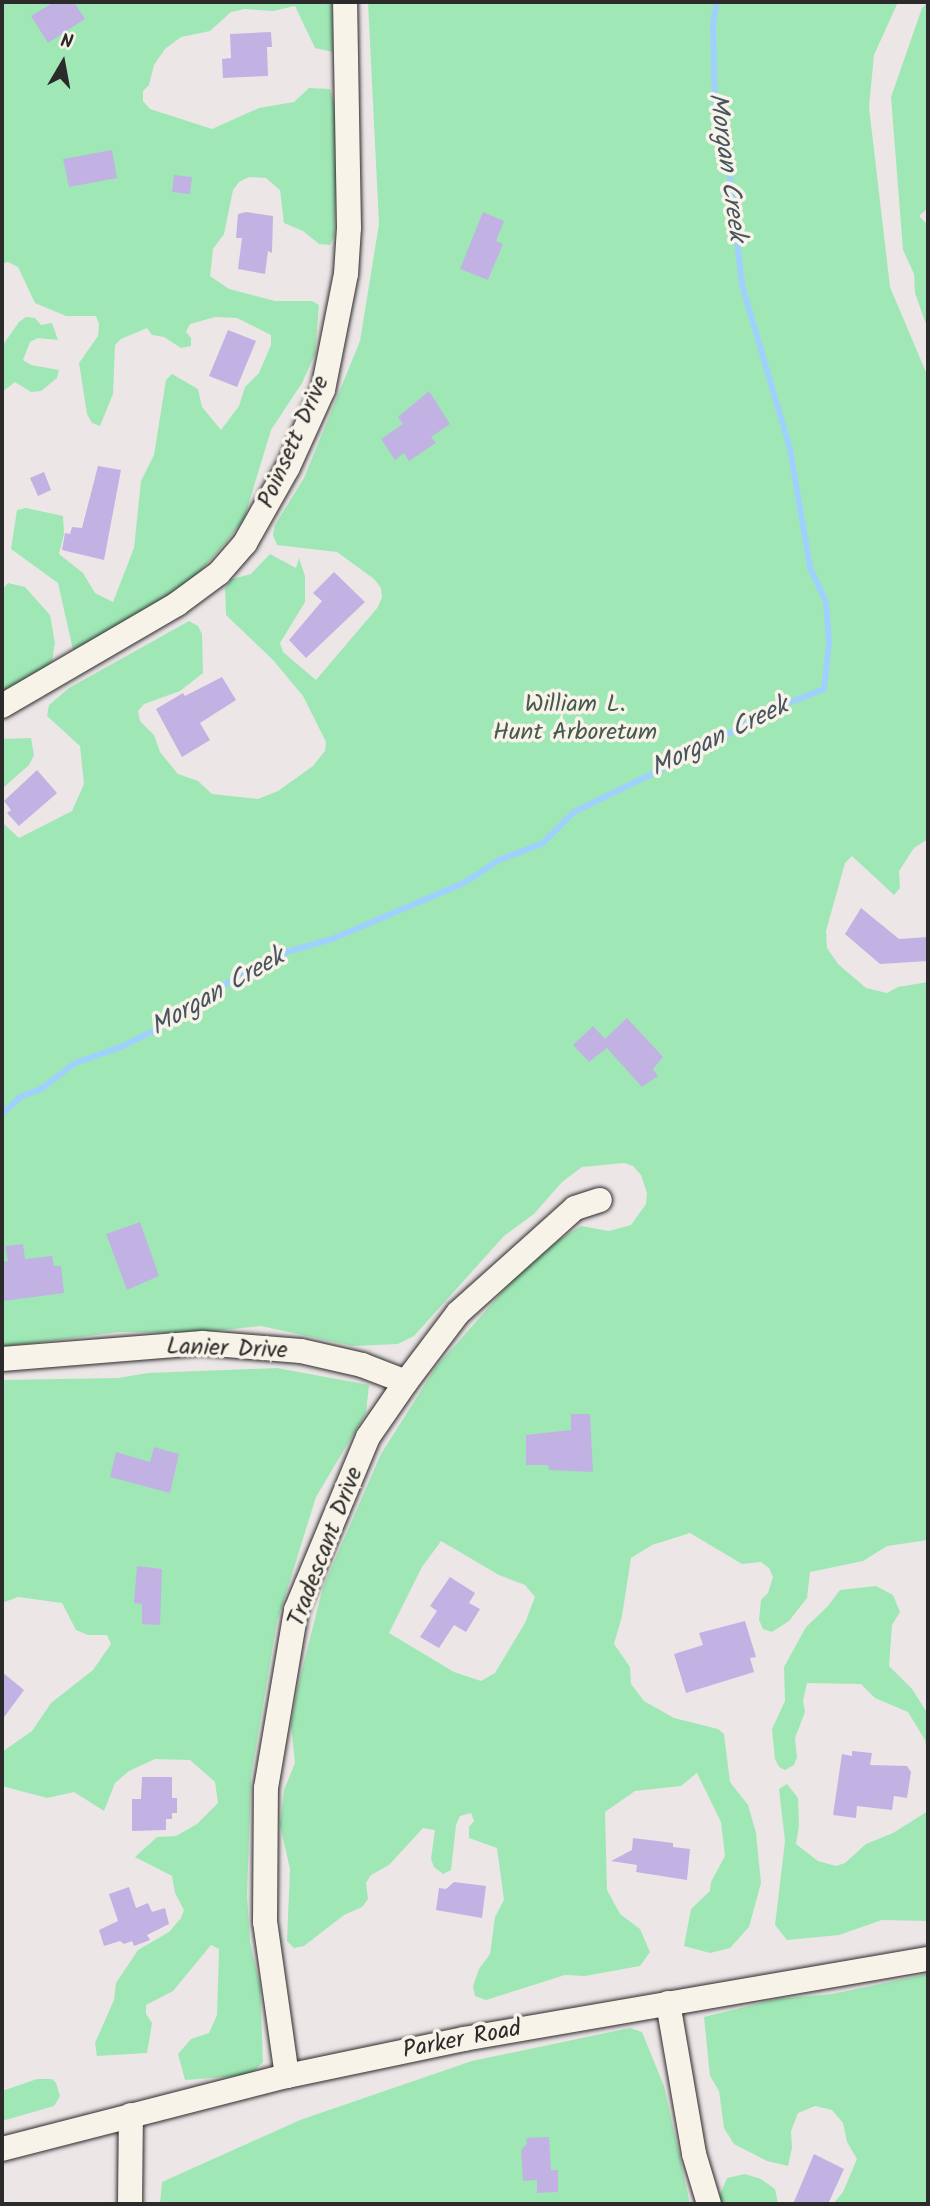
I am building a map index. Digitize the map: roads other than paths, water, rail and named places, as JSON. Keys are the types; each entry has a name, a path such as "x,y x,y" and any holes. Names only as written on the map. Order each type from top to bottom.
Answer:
{"street":[{"name":"Poinsett Drive","path":"2,706 177,604 219,573 245,543 288,467 323,390 346,274 349,228 345,2"},
{"name":"Tradescant Drive","path":"287,2076 265,1923 267,1788 296,1610 368,1437 405,1382 458,1313 575,1209 600,1200"},
{"name":"Lanier Drive","path":"2,1359 202,1343 301,1351 362,1365 405,1382"},
{"name":"Parker Road","path":"2,2149 287,2076 464,2039 928,1959"},
{"path":"668,2003 694,2154 709,2204"},
{"path":"130,2204 131,2115"}],"waterway":[{"name":"Morgan Creek","path":"2,1114 20,1097 41,1089 75,1063 121,1047 175,1020 220,987 287,952 332,939 464,883 499,860 543,843 574,812 697,752 768,711 824,689 829,643 826,602 810,567 790,449 742,285 728,159 715,105 713,24 717,2"}],"park label":[{"name":"William L. Hunt Arboretum","path":"575,719"}]}
